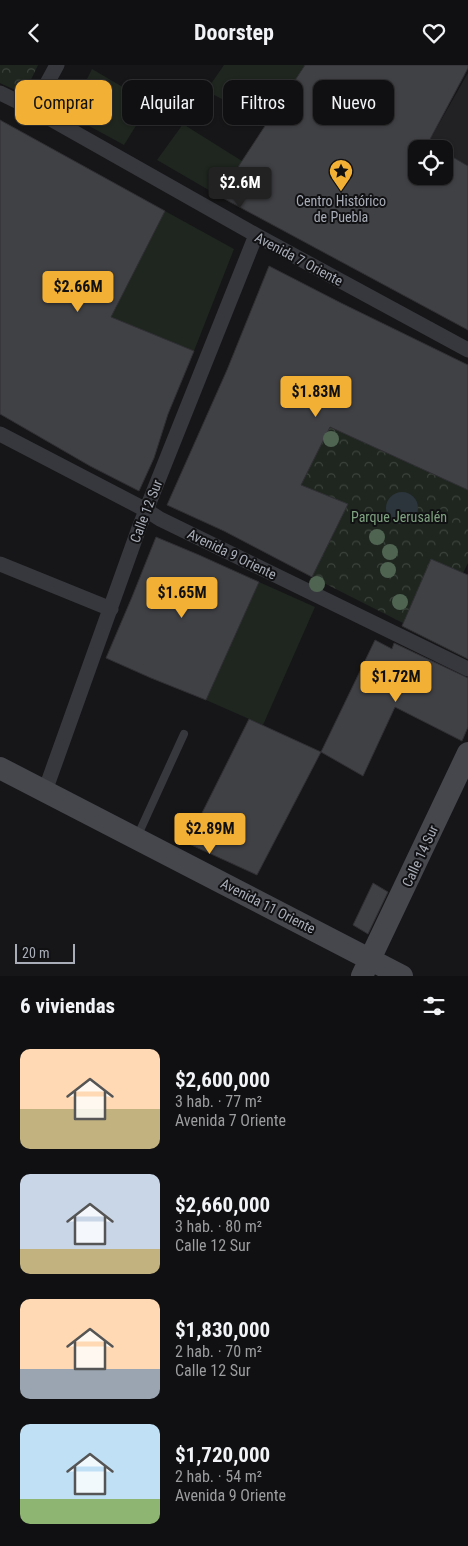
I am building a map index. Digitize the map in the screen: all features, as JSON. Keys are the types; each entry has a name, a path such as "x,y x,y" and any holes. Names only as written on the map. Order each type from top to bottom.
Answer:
{"street":[{"path":"49,80 57,65"},
{"name":"Avenida 7 Oriente","path":"0,93 15,100"},
{"name":"Avenida 7 Oriente","path":"61,125 256,235 468,350"},
{"name":"Calle 12 Sur","path":"46,791 139,528 256,235"},
{"name":"Avenida 9 Oriente","path":"0,434 160,519 468,669"},
{"path":"0,564 111,609"},
{"name":"Calle 14 Sur","path":"370,971 468,753"},
{"name":"Avenida 11 Oriente","path":"0,768 136,838 370,971 402,976"}],"lane":[{"path":"136,838 184,734"}],"shaded area":[{"path":"468,73 468,166 453,157 453,140 430,140"},
{"path":"402,492 413,497 418,508 413,519 402,524 391,519 386,508 391,497"}],"green space":[{"path":"0,65 38,65 31,80 15,80 15,90 0,83"},
{"path":"224,65 305,65 295,80 223,80 223,100 213,94 213,81"},
{"path":"92,69 111,80 86,80"},
{"path":"112,81 122,87 122,125 136,125 124,145 87,125 112,125"},
{"path":"182,125 185,125 242,161 219,196 157,160"},
{"path":"165,211 234,249 194,351 111,317"},
{"name":"Parque Jerusalén","path":"330,427 468,490 468,563 463,573 431,560 403,623 312,577 347,504 301,485"},
{"path":"259,582 315,607 263,725 206,700"}],"building":[{"path":"305,65 468,65 430,140 408,140 408,185 453,185 453,157 468,166 468,330 219,196 266,125 303,125 303,80 295,80"},
{"path":"0,120 165,211 111,317 194,351 168,414 154,458 139,491 90,466 0,414"},
{"path":"269,266 468,365 468,490 330,427 301,485 348,504 312,577 224,531 167,505 227,370"},
{"path":"156,537 259,582 206,700 106,658"},
{"path":"431,559 468,575 468,659 402,626"},
{"path":"375,640 392,649 394,643 468,678 468,727 462,741 395,707 363,776 321,752"},
{"path":"249,719 321,752 257,875 187,843"},
{"path":"373,883 388,892 368,934 353,925"}],"place":[{"name":"Centro Histórico de Puebla","path":"341,192"}]}
